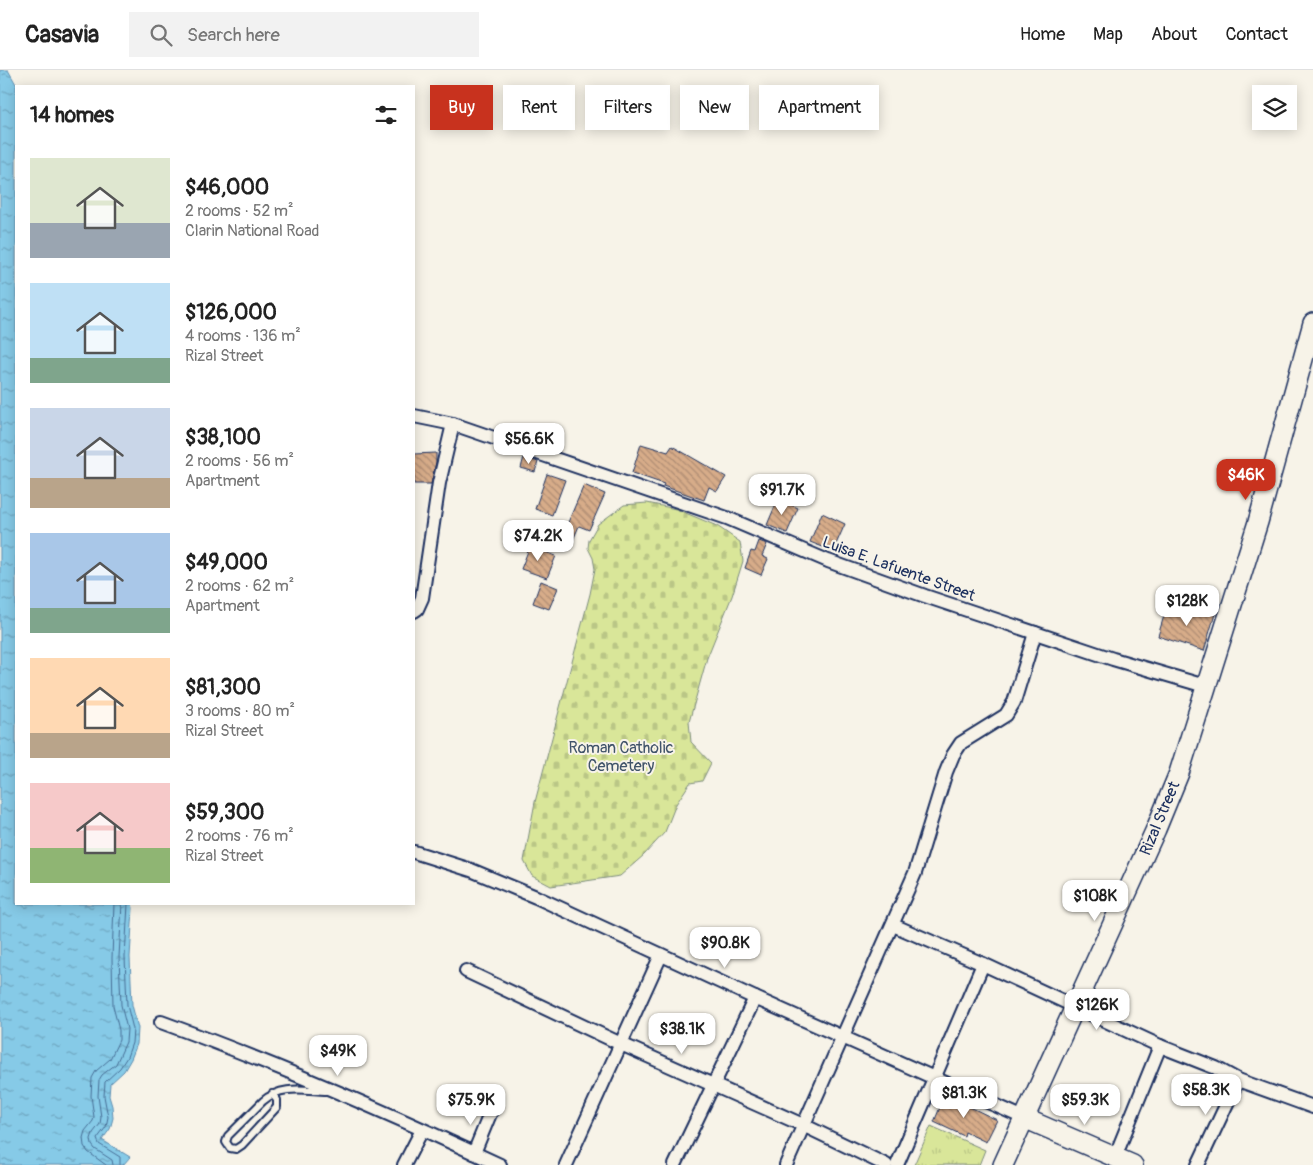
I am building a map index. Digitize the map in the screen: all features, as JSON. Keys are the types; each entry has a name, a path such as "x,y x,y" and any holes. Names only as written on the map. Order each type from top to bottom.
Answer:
{"main road":[{"name":"Rizal Street","path":"1003,1165 1168,801 1258,522 1313,323"},
{"path":"1024,1118 1133,1165"}],"street":[{"name":"Luisa E. Lafuente Street","path":"415,416 453,424 727,518 828,561 925,596 1113,659 1205,686"},
{"path":"415,610 422,598 439,483 453,424"},
{"path":"786,1165 915,873 953,755 961,743 1006,715 1014,702 1035,633"},
{"path":"415,852 471,870 501,882 1024,1118"},
{"path":"893,924 1160,1046 1216,1068 1238,1080 1313,1107"},
{"path":"566,1165 662,955"},
{"path":"897,1165 983,964"},
{"path":"466,971 622,1044 804,1125 886,1165"},
{"path":"675,1165 755,998"},
{"path":"161,1022 336,1091 500,1165"},
{"path":"1114,1157 1160,1046"},
{"path":"1198,1165 1238,1080"},
{"path":"474,1153 492,1109"},
{"path":"404,1165 422,1130"}],"lane":[{"path":"272,1094 278,1102 277,1107 242,1146 236,1149 230,1148 226,1142 228,1136 272,1094 283,1090 336,1091"}],"green space":[{"name":"Roman Catholic Cemetery","path":"647,503 676,509 717,526 740,542 743,561 732,596 707,658 689,722 691,742 711,763 702,781 690,783 676,804 665,832 644,855 620,876 551,886 532,876 524,861 535,802 590,594 595,569 593,558 588,548 589,540 598,524 624,505"},
{"path":"931,1126 985,1150 979,1165 914,1165"}],"water":[{"path":"0,70 8,70 16,85 15,905 132,905 130,957 132,1005 138,1028 137,1044 131,1059 124,1071 110,1084 109,1096 113,1118 110,1129 102,1140 130,1157 123,1165 0,1165"}],"building":[{"path":"641,444 668,452 672,446 726,477 717,491 709,487 704,500 663,486 664,484 632,473"},
{"path":"436,453 431,484 415,484 415,454"},
{"path":"524,457 538,462 535,472 521,468"},
{"path":"547,474 565,480 552,515 535,509"},
{"path":"584,485 605,494 589,530 579,526 570,547 553,541 559,524 566,527"},
{"path":"778,499 798,508 787,533 767,525"},
{"path":"822,513 845,524 833,551 810,542"},
{"path":"759,541 767,544 762,556 768,559 761,575 745,568 751,551 755,552"},
{"path":"530,546 556,556 547,578 521,569"},
{"path":"541,581 558,588 549,609 533,603"},
{"path":"1181,604 1215,614 1204,651 1158,636 1166,609 1178,613"},
{"path":"945,1095 997,1120 986,1142 965,1132 964,1136 934,1122"}]}
